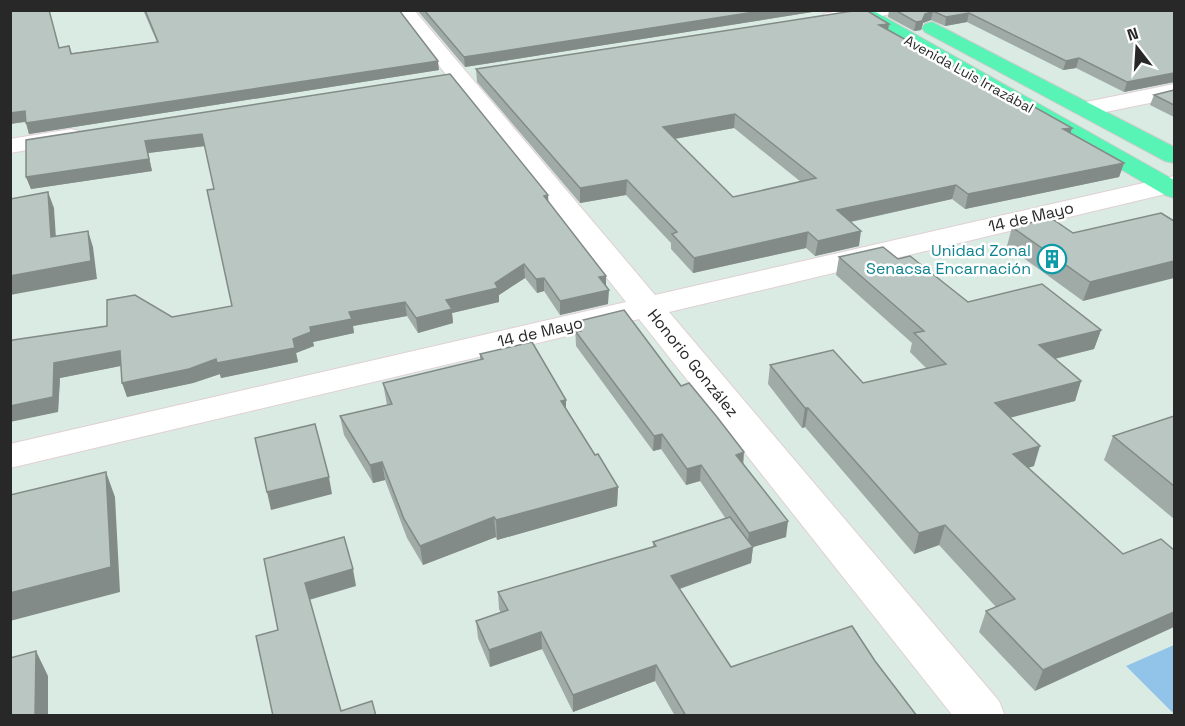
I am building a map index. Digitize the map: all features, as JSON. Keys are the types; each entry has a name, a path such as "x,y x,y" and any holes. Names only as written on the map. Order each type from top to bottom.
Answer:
{"highway":[{"name":"Avenida Luis Irrazábal","path":"867,12 1172,186"},
{"path":"910,16 1174,156"}],"street":[{"name":"Honorio González","path":"404,10 982,716"},
{"path":"816,21 867,12"},
{"path":"1086,109 1174,91"},
{"path":"10,146 93,133"},
{"name":"14 de Mayo","path":"10,456 1172,186"}],"shaded area":[{"path":"1174,645 1174,714 1126,666"}],"building":[{"path":"10,10 49,10 59,48 69,46 71,54 158,42 145,10 399,10 438,61 26,123 25,111 10,113"},
{"path":"424,10 768,10 464,57"},
{"path":"866,10 889,24 879,25 1016,101 1022,100 1072,128 1063,129 1124,163 968,194 956,185 837,210 861,231 818,241 808,232 694,258 672,234 677,232 627,180 580,188 476,69","holes":["735,114 816,178 733,197 663,127"]},
{"path":"895,10 1174,10 1174,73 1127,82 1079,58 1066,61 969,13 946,17 933,11 925,14 922,21 916,22"},
{"path":"450,74 548,195 544,196 606,276 599,277 609,290 560,301 544,278 536,279 524,264 495,283 498,288 446,300 452,309 416,318 405,302 349,312 352,319 310,327 311,332 293,339 295,348 217,363 216,359 189,369 122,383 120,351 54,363 53,397 10,406 10,342 13,340 107,326 107,300 135,295 172,317 232,306 207,190 214,189 202,134 145,141 149,159 26,177 26,140"},
{"path":"1174,90 1174,105 1154,95"},
{"path":"48,192 51,237 88,231 91,261 10,276 10,199"},
{"path":"1161,213 1174,221 1174,261 1090,282 1012,227 1051,218 1073,233"},
{"path":"883,247 898,259 910,256 968,302 1042,284 1101,330 1039,345 1081,381 995,403 1040,446 1013,454 1123,554 1161,539 1174,550 1174,612 1043,670 986,611 1015,599 945,525 919,533 808,408 805,408 770,365 833,350 863,383 946,364 914,333 924,331 839,257"},
{"path":"624,310 681,386 689,383 717,417 744,452 736,455 788,521 749,533 701,465 687,469 662,434 654,436 576,332 581,331 575,322"},
{"path":"532,342 566,400 561,401 618,487 496,520 494,517 420,546 404,519 382,462 370,465 340,416 392,404 383,383 483,359 480,354"},
{"path":"1174,416 1174,486 1113,436"},
{"path":"315,424 329,477 267,492 255,438"},
{"path":"106,472 111,567 10,593 10,495"},
{"path":"730,517 753,547 671,576 731,667 852,626 875,661 917,716 686,716 656,665 573,695 541,632 489,650 476,621 508,610 498,592 656,546 653,542"},
{"path":"344,537 353,569 305,583 341,711 372,701 376,716 273,716 256,636 278,630 264,559"},
{"path":"36,651 35,716 10,716 10,658"}],"place":[{"name":"Unidad Zonal Senacsa Encarnación","path":"1052,259"}]}
